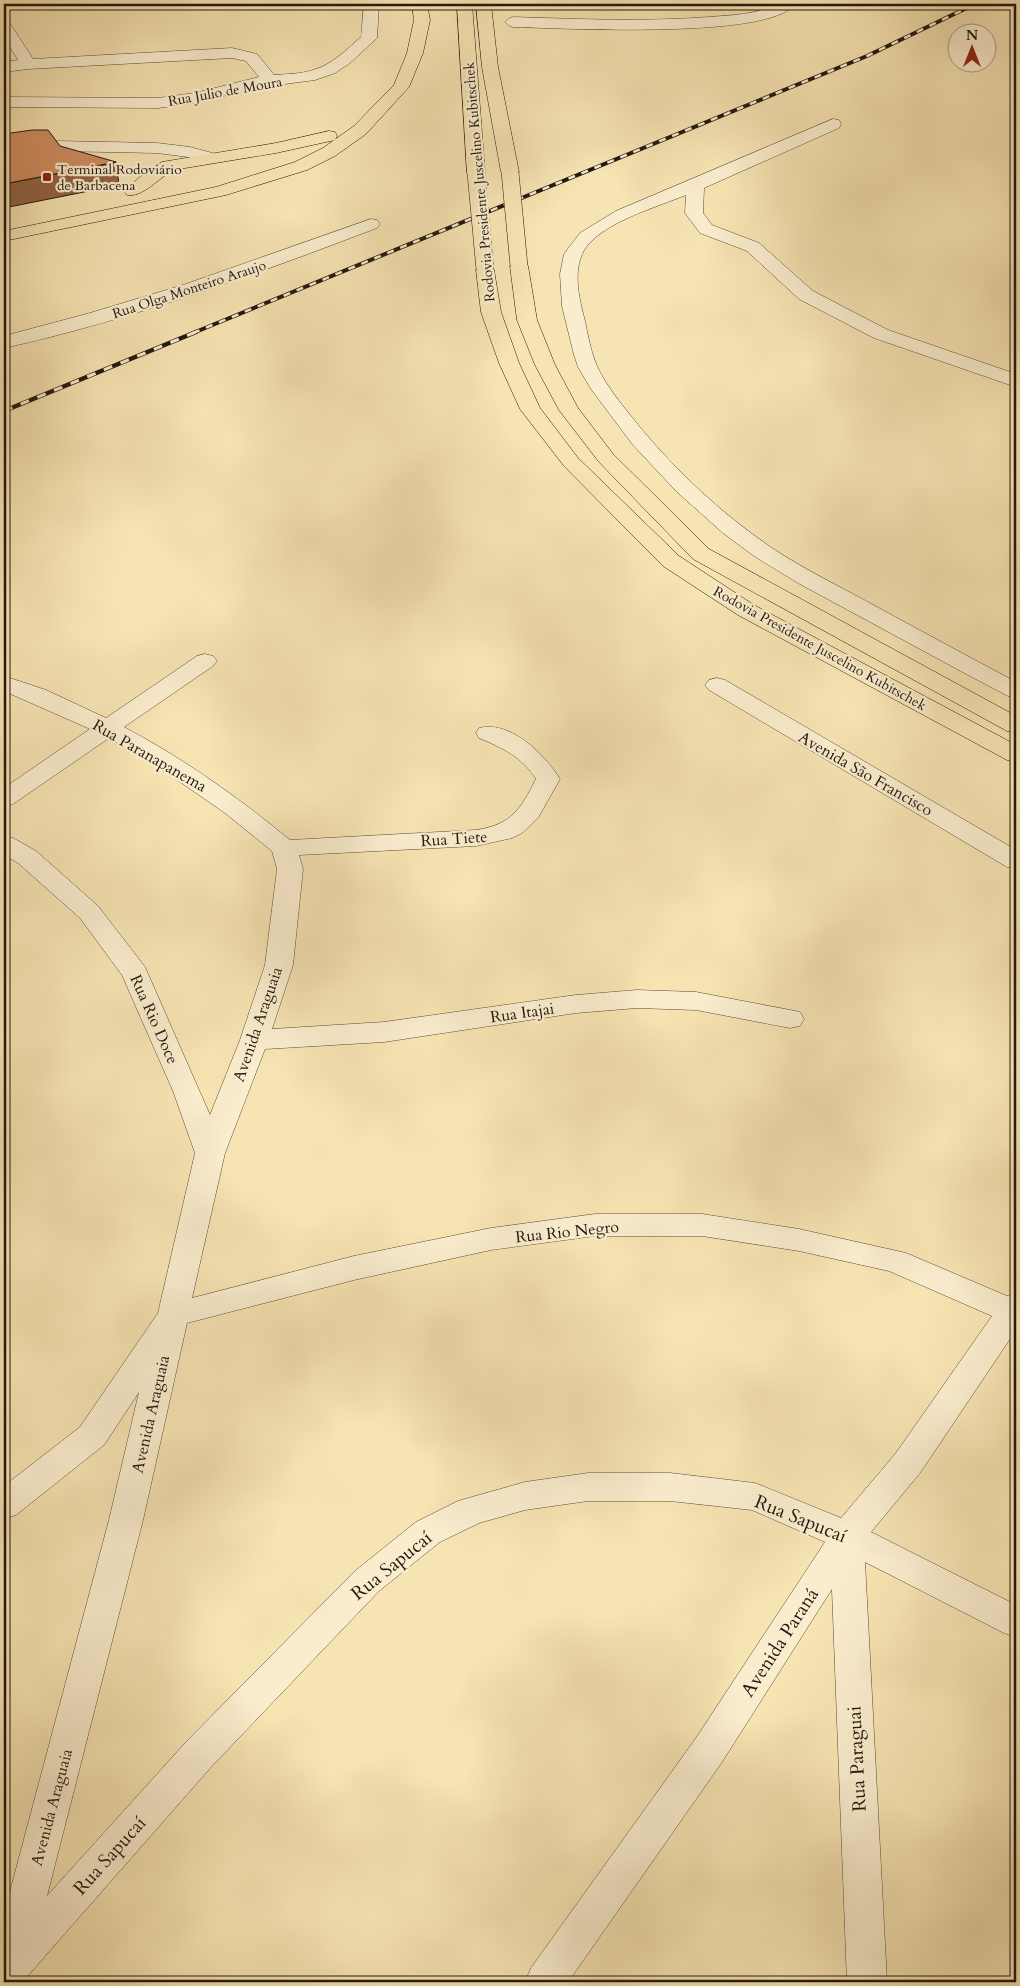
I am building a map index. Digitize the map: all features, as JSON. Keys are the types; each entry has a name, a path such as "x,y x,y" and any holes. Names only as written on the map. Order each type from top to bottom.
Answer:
{"main road":[{"path":"4,236 220,190 302,166 329,152 360,130 401,86 416,53 422,20 420,4"},
{"name":"Rodovia Presidente Juscelino Kubitschek","path":"464,4 476,173 491,312 509,363 530,409 572,462 671,561 746,610 1016,756"},
{"name":"Rodovia Presidente Juscelino Kubitschek","path":"483,4 485,26 510,172 519,266 527,320 545,365 569,410 606,458 701,554 1016,726"},
{"path":"206,176 288,154 329,136 360,118 401,86"},
{"path":"133,191 155,173 168,166 276,148 329,136"},
{"path":"210,158 228,164 233,170 235,177 230,184 220,190"},
{"path":"114,195 170,183"},
{"path":"4,220 85,202"}],"street":[{"name":"Rua Julio de Moura","path":"4,102 158,103 196,98 234,87 269,80 289,80 315,75 330,70 368,38 371,4"},
{"path":"512,4 513,22"},
{"path":"485,26 513,22 679,24 761,15 776,11 787,4"},
{"path":"4,25 28,64"},
{"path":"4,67 28,64 232,53 251,57 269,80"},
{"path":"833,124 605,224 585,237 574,253 568,276 574,318 588,367 609,400 646,448 697,500 748,542 954,659 1016,690"},
{"path":"4,144 157,148 190,152 210,158"},
{"path":"695,185 694,212 706,229 753,247 806,295 881,334 1016,381"},
{"name":"Rua Olga Monteiro Araujo","path":"4,342 71,326 150,303 281,259 371,224"},
{"path":"4,798 205,661"},
{"name":"Rua Paranapanema","path":"4,683 24,689 109,728 184,771 240,810 284,848"},
{"name":"Avenida São Francisco","path":"717,685 1016,860"},
{"name":"Rua Tiete","path":"284,848 476,838 506,833 522,823 538,799 548,779 536,760 516,745 488,733"},
{"name":"Rua Rio Doce","path":"4,844 27,857 89,912 135,973 183,1083 210,1153"},
{"name":"Avenida Araguaia","path":"7,1974 126,1520 210,1153 254,1040 279,965 290,869 284,848"},
{"name":"Rua Itajai","path":"254,1040 384,1032 576,1004 637,998 696,1001 790,1019"},
{"name":"Rua Rio Negro","path":"173,1315 354,1268 491,1239 595,1225 702,1225 799,1240 895,1261 1014,1310"},
{"name":"Avenida Paraná","path":"545,1982 709,1750 847,1536 908,1463 1014,1310"},
{"path":"4,1505 92,1436 173,1315"},
{"name":"Rua Sapucaí","path":"7,1974 199,1754 310,1637 367,1581 428,1532 470,1511 525,1496 588,1487 670,1487 754,1497 847,1536 1016,1622"},
{"name":"Rua Paraguai","path":"847,1536 867,1982"}],"building":[{"path":"48,130 60,146 116,162 4,184 4,134"}],"railway":[{"path":"193,333 867,56 975,4"},
{"path":"4,411 196,332"}],"place":[{"name":"Terminal Rodoviário de Barbacena","path":"47,177"}]}
